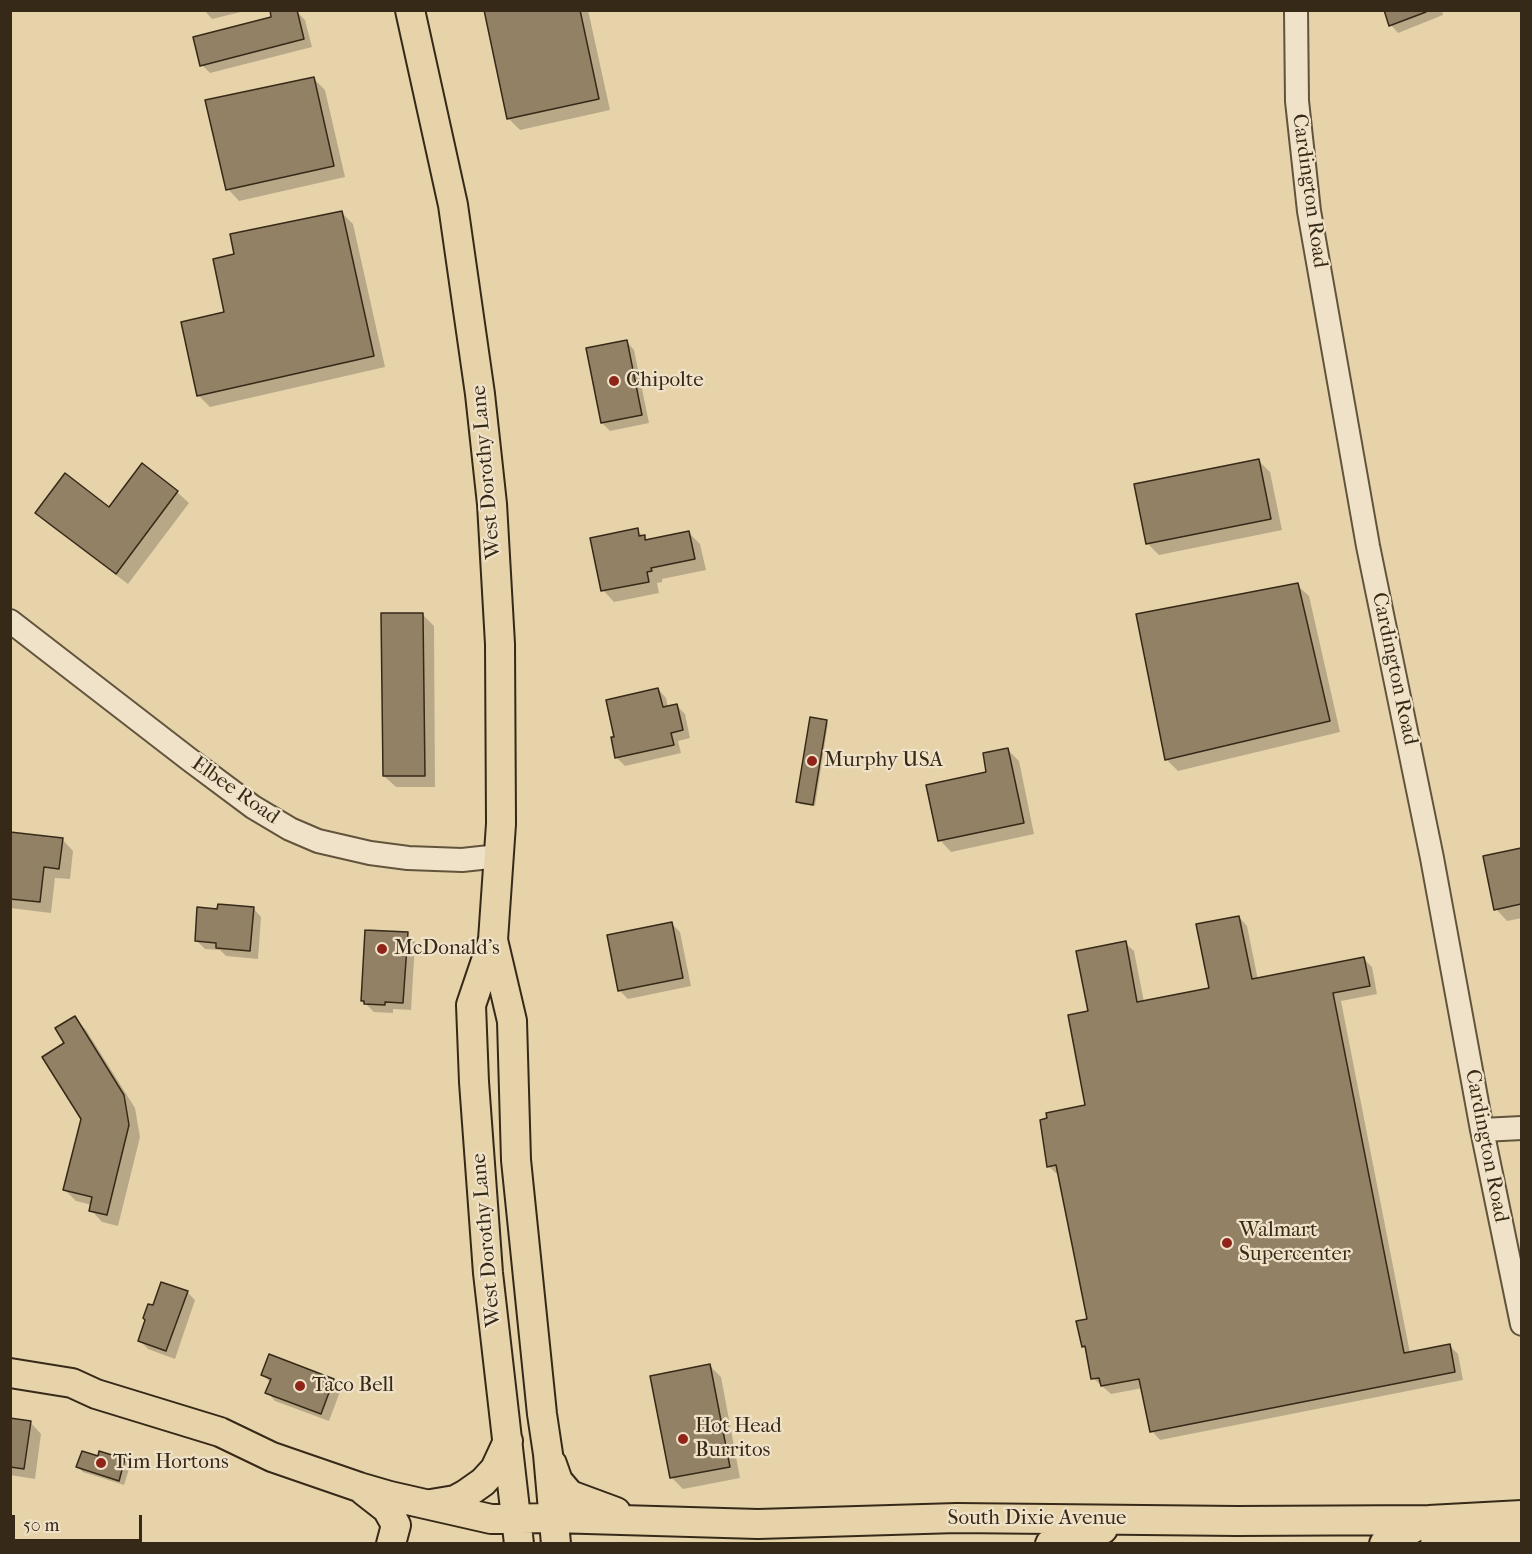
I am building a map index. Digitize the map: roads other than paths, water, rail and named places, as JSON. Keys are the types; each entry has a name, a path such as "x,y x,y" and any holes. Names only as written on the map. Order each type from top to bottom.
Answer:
{"main road":[{"name":"West Dorothy Lane","path":"410,10 453,205 483,416 492,504 500,644 500,856 493,939 471,1005 474,1082 488,1273 518,1531"},
{"name":"West Dorothy Lane","path":"493,939 512,1021 516,1160 548,1454 554,1531"},
{"path":"10,1373 72,1383 100,1395 220,1432 272,1457 358,1487 387,1509 396,1525 390,1544"},
{"path":"427,1505 455,1500 483,1482 495,1469 508,1441"},
{"path":"548,1454 558,1481 570,1495 637,1520"},
{"name":"South Dixie Avenue","path":"358,1487 491,1519 518,1531 554,1531 637,1520 758,1524 957,1518 1000,1531 1134,1520 1237,1521 1432,1532 1521,1515"},
{"path":"1050,1544 1134,1520"},
{"path":"1237,1521 1270,1534 1282,1544"},
{"path":"1384,1544 1432,1532 1462,1539 1521,1538"}],"street":[{"name":"Cardington Road","path":"1296,10 1297,101 1311,222 1368,546 1432,858 1482,1130 1521,1324"},
{"name":"Elbee Road","path":"10,621 189,760 253,807 290,829 318,841 408,858 462,860 500,856"},
{"path":"1482,1130 1521,1128"}],"place":[{"name":"Chipolte","path":"614,381"},
{"name":"Murphy USA","path":"812,761"},
{"name":"McDonald's","path":"382,949"},
{"name":"Walmart Supercenter","path":"1227,1243"},
{"name":"Taco Bell","path":"300,1386"},
{"name":"Hot Head Burritos","path":"683,1439"},
{"name":"Tim Hortons","path":"101,1463"}]}
